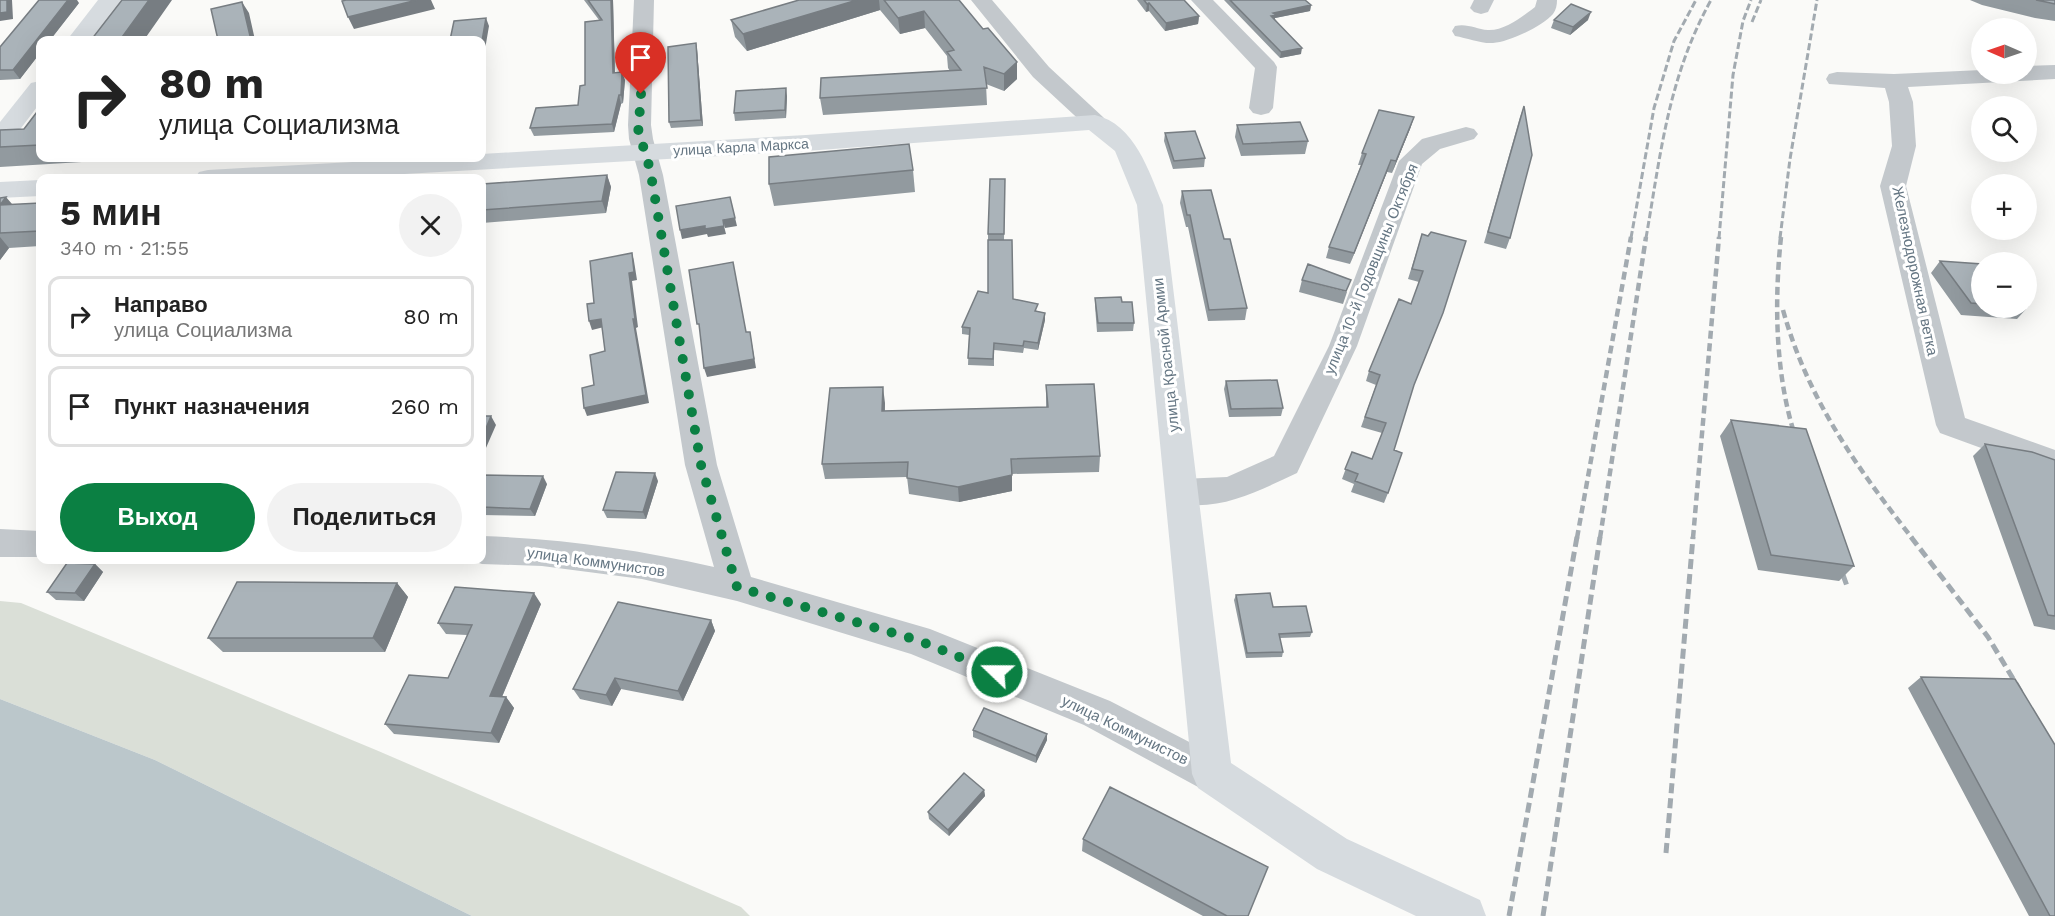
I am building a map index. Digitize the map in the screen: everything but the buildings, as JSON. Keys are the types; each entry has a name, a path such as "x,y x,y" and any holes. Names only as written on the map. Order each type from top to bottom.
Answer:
{"main road":[{"path":"81,36 110,0"},
{"path":"0,139 36,93"},
{"name":"улица Карла Маркса","path":"278,174 646,153 1095,122"},
{"name":"улица Красной Армии","path":"1095,122 1126,148 1149,205 1212,774"},
{"path":"0,190 36,188"},
{"path":"1212,774 1332,854 1464,916"}],"street":[{"path":"644,0 638,135 646,153 701,465 737,587"},
{"name":"улица Красной Армии","path":"981,0 1041,72 1095,122"},
{"path":"1201,0 1266,67 1261,108"},
{"path":"1463,31 1492,37 1524,25 1545,10 1548,0"},
{"path":"2037,73 2055,72"},
{"path":"1837,80 1894,81 1971,77"},
{"name":"Железнодорожная ветка","path":"1894,81 1900,102 1904,146 1893,186 1951,425 2055,462"},
{"name":"улица 10-й Годовщины Октября","path":"1181,492 1231,489 1286,464 1343,346 1411,161 1431,144 1466,134"},
{"path":"0,543 36,544"},
{"name":"улица Коммунистов","path":"486,550 542,552 642,565 737,587 917,640 1097,712 1212,774"}],"shaded area":[{"path":"0,601 21,603 376,750 741,907 750,916 472,916 155,760 0,699"},
{"path":"0,699 155,760 472,916 0,916"}],"railway":[{"path":"1631,238 1654,108 1674,41 1696,0"},
{"path":"1646,238 1662,145 1675,87 1696,29 1711,0"},
{"path":"1719,238 1733,75 1743,21 1751,0"},
{"path":"1752,22 1761,0"},
{"path":"1780,238 1790,159 1817,0"},
{"path":"1577,538 1631,237"},
{"path":"1600,538 1646,237"},
{"path":"1693,538 1719,237"},
{"path":"1781,237 1777,288 1780,366 1797,442"},
{"path":"1783,310 1793,343 1820,403 1853,458 1912,538"},
{"path":"1509,916 1577,537"},
{"path":"1543,916 1600,537"},
{"path":"1666,853 1693,537"},
{"path":"1911,537 1988,637 2021,692"},
{"path":"1838,561 1847,586"}],"route":[{"path":"641,94 638,135 646,153 651,175 701,465 722,544 737,587 917,640 997,672"}]}
